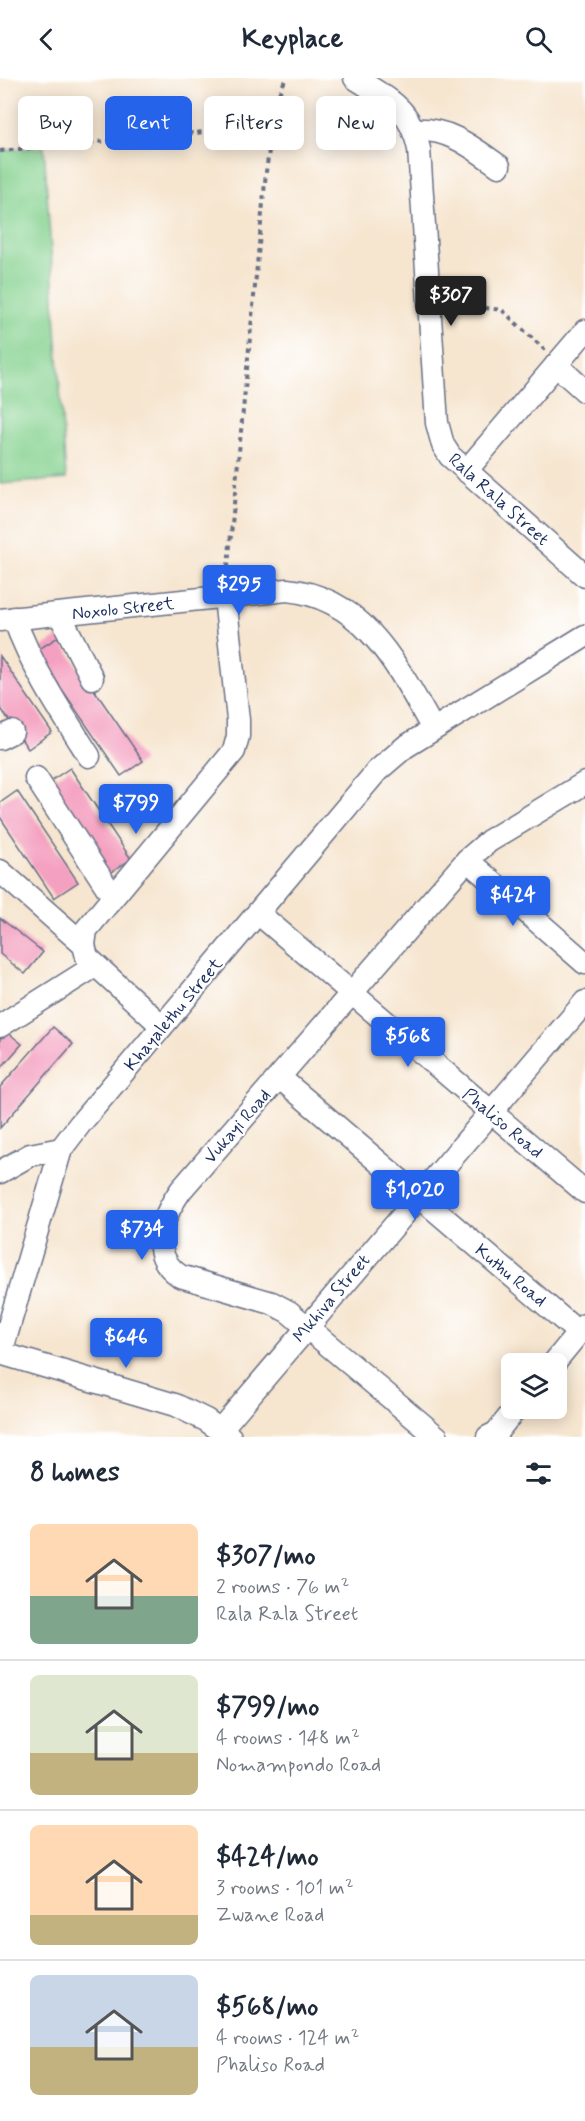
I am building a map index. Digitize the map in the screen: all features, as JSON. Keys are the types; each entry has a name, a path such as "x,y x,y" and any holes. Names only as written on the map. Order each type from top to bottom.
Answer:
{"street":[{"name":"Rala Rala Street","path":"355,78 401,108 415,130 419,149 437,423 443,445 466,471 585,576"},
{"path":"415,130 433,129 450,135 499,166"},
{"path":"466,471 585,331"},
{"path":"556,365 585,391"},
{"name":"Noxolo Street","path":"7,619 287,590 303,592 335,606 359,622 385,647 433,729"},
{"path":"162,1026 87,957 84,945 86,930 112,895 234,751 238,736 238,720 225,597"},
{"path":"60,615 92,678"},
{"path":"7,619 89,756"},
{"name":"Khayalethu Street","path":"1,1353 61,1149 377,771 405,747 585,636"},
{"path":"36,778 112,895"},
{"name":"Vukayi Road","path":"437,1437 289,1312 272,1304 180,1276 168,1268 159,1248 171,1204 351,992 467,860 489,842 585,783"},
{"path":"467,860 585,963"},
{"path":"0,871 84,945"},
{"name":"Phaliso Road","path":"258,913 585,1192"},
{"path":"0,1026 95,966"},
{"name":"Mkhiva Street","path":"225,1433 306,1328 585,1002"},
{"name":"Kuthu Road","path":"279,1077 417,1196 582,1329"},
{"path":"0,1172 30,1155 61,1149"},
{"path":"562,1353 582,1329"},
{"path":"1,1353 175,1405 206,1420 225,1433"},
{"path":"488,1437 496,1433 507,1419"}],"path":[{"path":"278,96 286,78"},
{"path":"0,151 204,132"},
{"path":"225,597 269,150"},
{"path":"429,305 454,304 502,310 550,356 556,365"}],"green space":[{"path":"44,150 66,479 0,484 0,151"}],"building":[{"path":"58,637 143,761 121,776 36,651"},
{"path":"0,656 52,732 28,749 0,707"},
{"path":"70,768 131,859 107,875 46,784"},
{"path":"17,791 78,882 54,898 0,817 0,803"},
{"path":"0,918 43,952 25,974 0,954"},
{"path":"53,1027 73,1044 0,1128 0,1087"},
{"path":"0,1028 22,1044 0,1069"}]}
